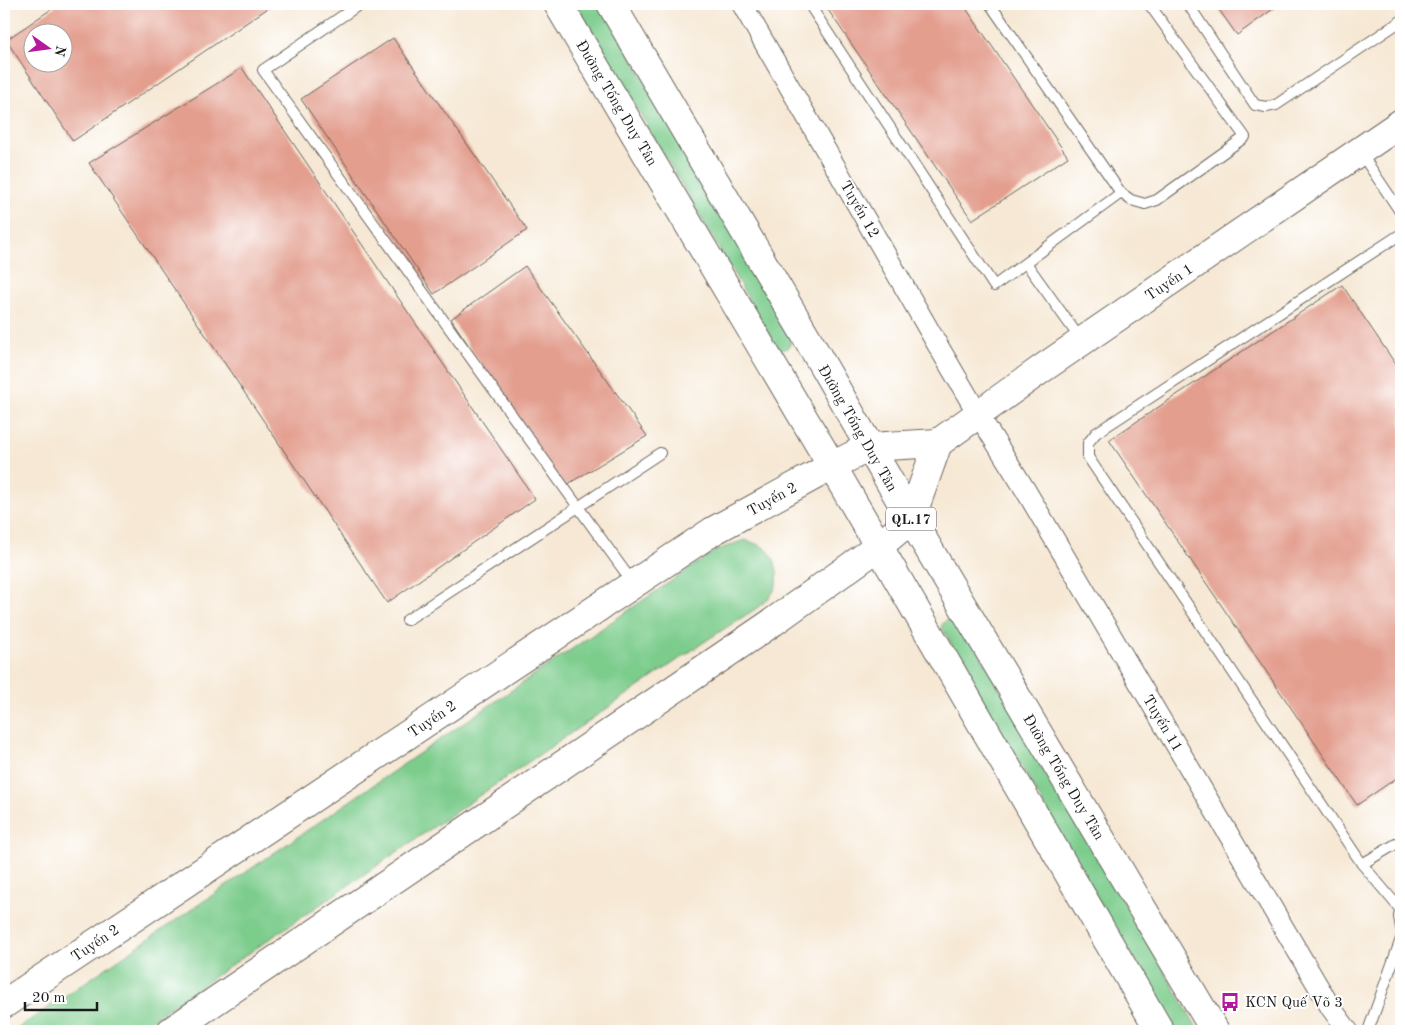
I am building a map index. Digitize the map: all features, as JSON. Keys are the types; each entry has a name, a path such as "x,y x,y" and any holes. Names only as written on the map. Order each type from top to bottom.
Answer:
{"main road":[{"name":"Đường Tống Duy Tân","path":"558,4 832,466 1160,1031"},
{"name":"Đường Tống Duy Tân","path":"611,4 810,343 869,448 1215,1031"},
{"name":"Tuyến 1","path":"938,443 1082,341 1401,124"},
{"path":"171,1031 773,622 878,547 911,519 938,443 869,448"},
{"name":"Tuyến 2","path":"4,1004 713,531 869,448"}],"street":[{"name":"Tuyến 12","path":"742,4 978,414"},
{"name":"Tuyến 11","path":"978,414 1026,491 1331,1008 1348,1031"}],"lane":[{"path":"360,4 263,70 633,584"},
{"path":"809,4 994,286 1121,193"},
{"path":"990,4 1121,193 1131,200 1144,204 1158,200 1245,137 1149,4"},
{"path":"1188,4 1255,105 1266,107 1276,104 1401,21"},
{"path":"1360,152 1401,213"},
{"path":"1401,234 1096,433 1088,444 1088,457 1095,468 1362,864 1401,906 1399,917 1401,928"},
{"path":"1026,263 1082,341"},
{"path":"408,620 660,453"},
{"path":"1362,864 1401,841"},
{"path":"1368,1031 1401,939"}],"green space":[{"path":"576,4 601,4 793,338 788,348 779,351"},
{"path":"744,540 769,551 776,567 777,576 774,591 764,603 135,1031 14,1031 715,551"},
{"path":"946,620 956,621 964,627 1199,1031 1173,1031 941,626"}],"building":[{"path":"59,4 274,4 73,141 27,72 72,72 72,22 32,22"},
{"path":"824,4 963,4 1068,157 972,220"},
{"path":"1215,4 1280,4 1237,35"},
{"path":"22,29 22,64 6,40"},
{"path":"393,38 527,230 434,294 301,99"},
{"path":"242,68 535,499 387,603 89,163"},
{"path":"525,266 647,436 563,487 451,319"},
{"path":"1342,285 1401,372 1401,775 1357,805 1109,440"}],"waterway":[{"path":"4,8 9,4"}],"place":[{"name":"KCN Quế Võ 3","path":"1230,1002"}]}
